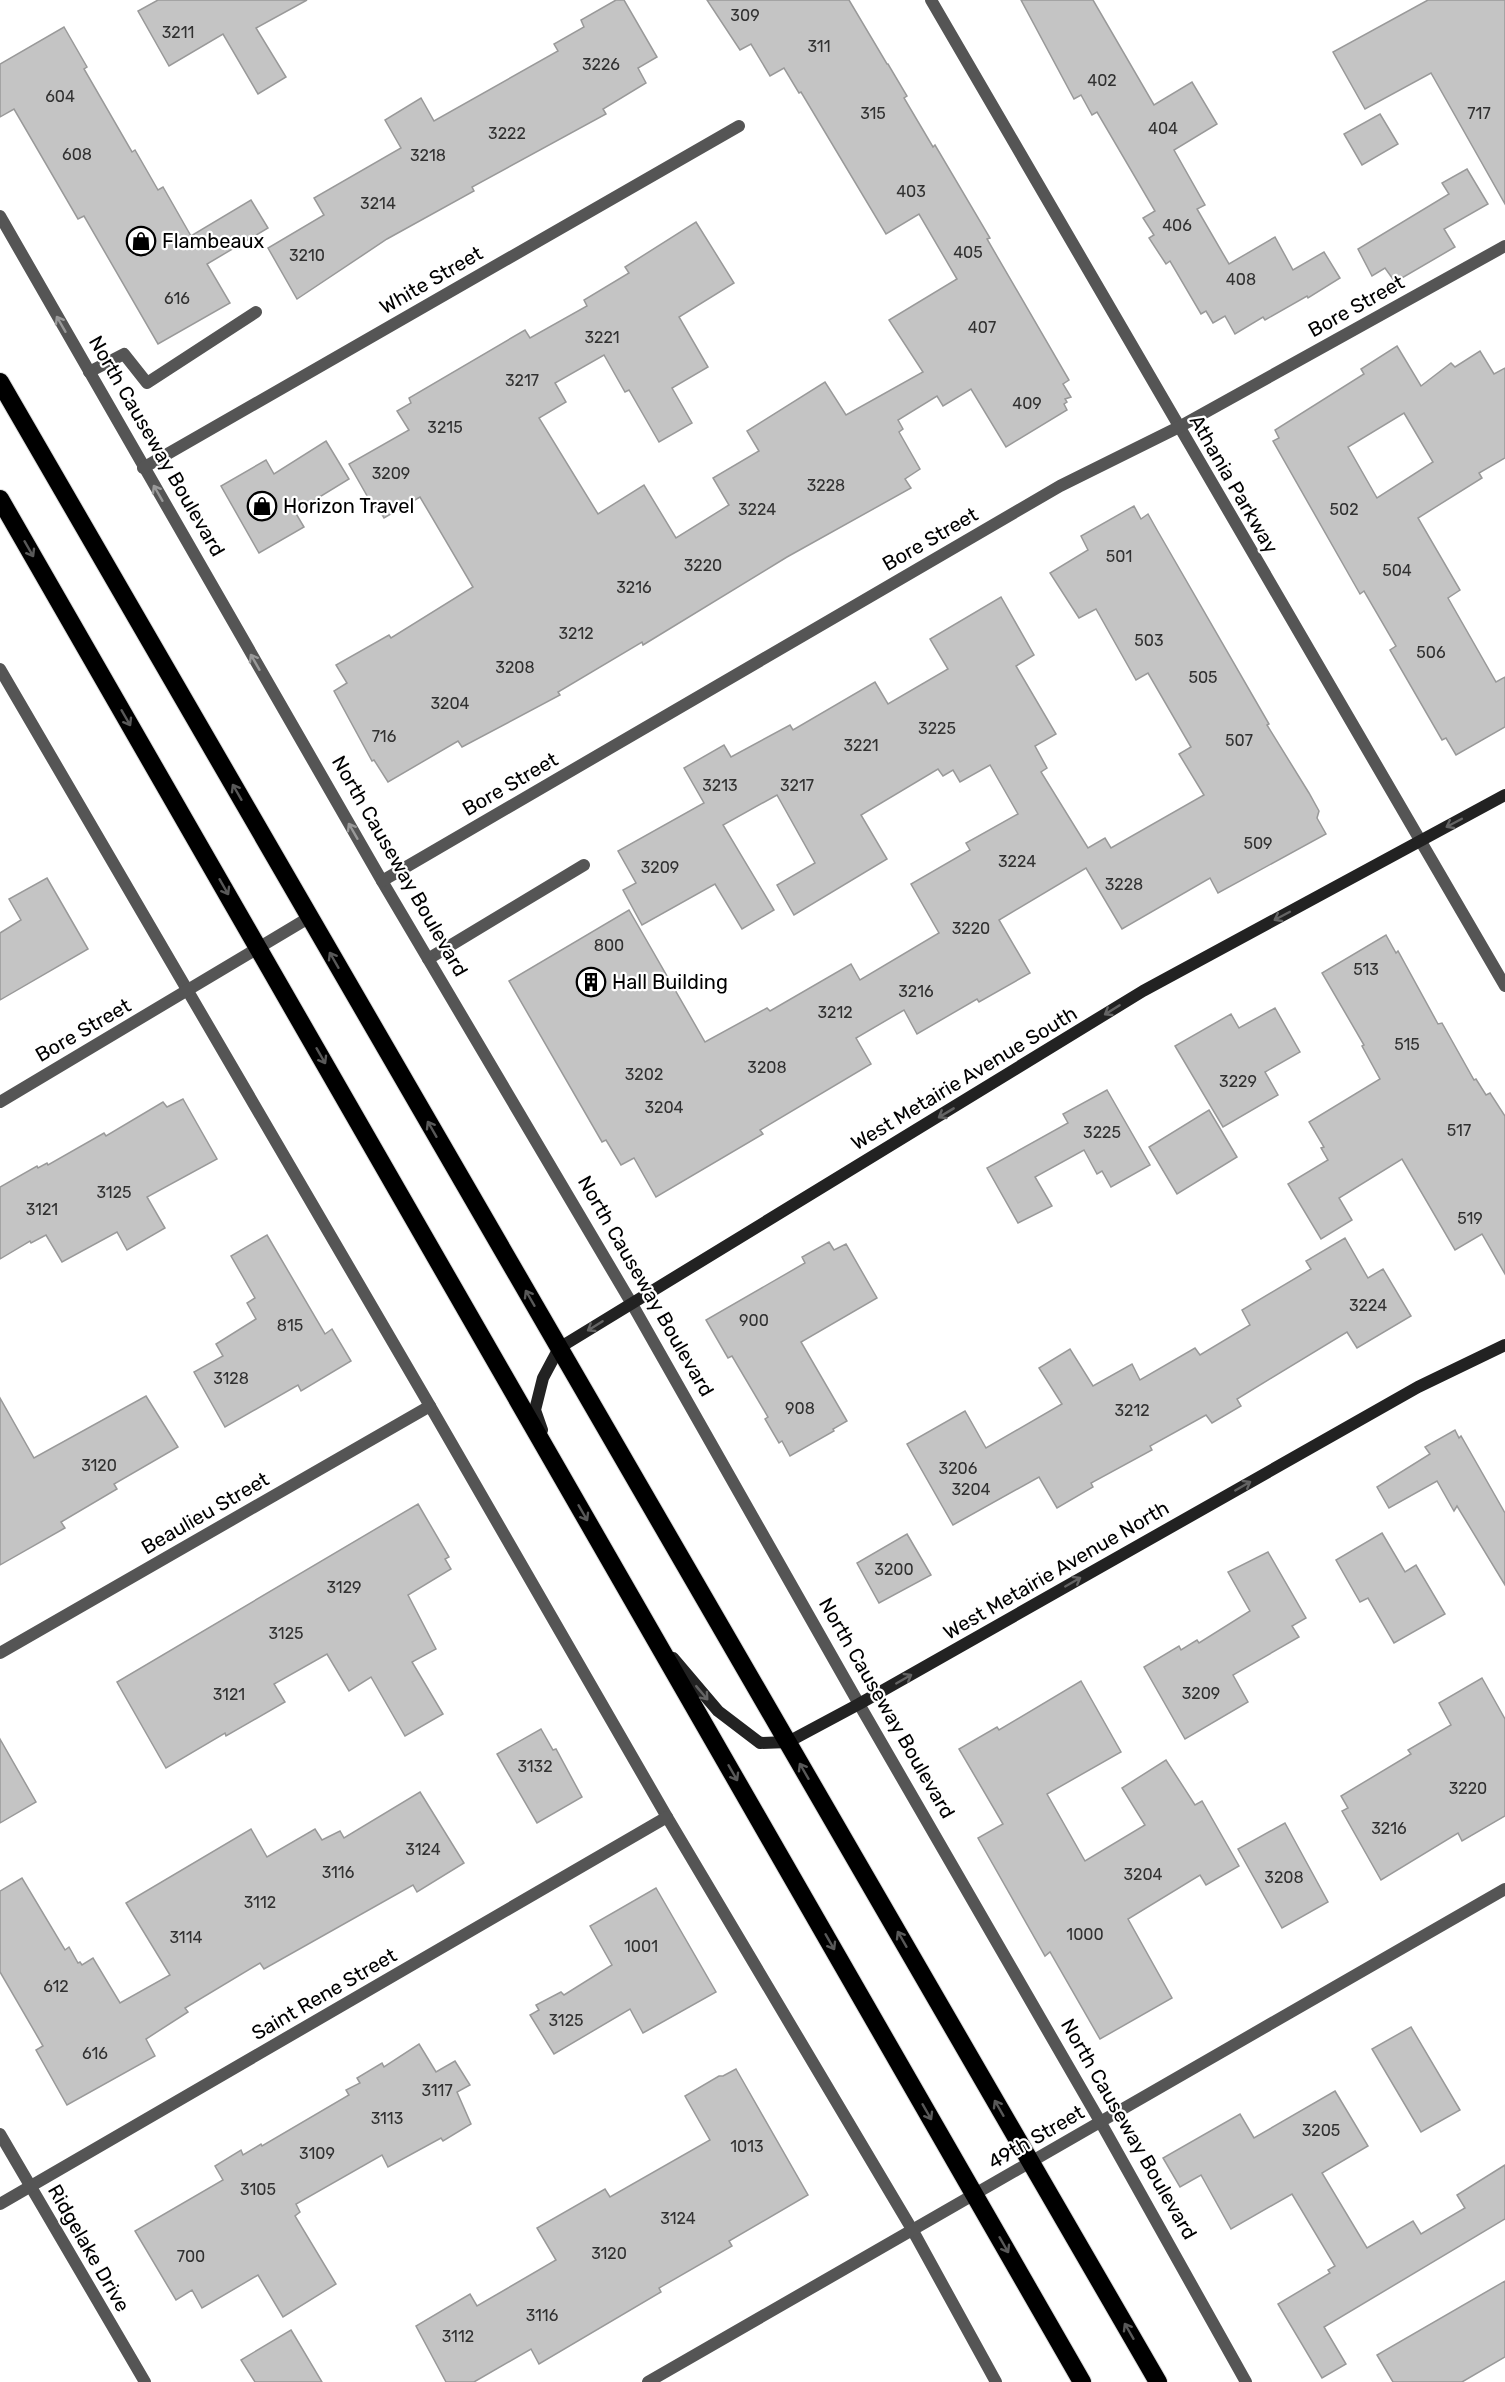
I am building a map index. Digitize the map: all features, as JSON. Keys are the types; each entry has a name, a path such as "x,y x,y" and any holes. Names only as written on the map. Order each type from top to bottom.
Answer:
{"highway":[{"path":"0,382 1158,2382"},
{"path":"0,499 1082,2382"}],"main road":[{"name":"West Metairie Avenue South","path":"559,1348 1143,991 1505,795"},
{"name":"West Metairie Avenue North","path":"788,1743 1418,1387 1505,1345"},
{"path":"554,1463 535,1410 543,1378 559,1348"},
{"path":"651,1632 718,1712 760,1743 788,1743"}],"street":[{"name":"Athania Parkway","path":"931,0 1419,842 1505,986"},
{"name":"White Street","path":"143,468 738,126"},
{"name":"North Causeway Boulevard","path":"0,216 382,881 632,1304 1101,2123 1246,2382"},
{"name":"Bore Street","path":"382,881 1060,486 1179,427 1505,246"},
{"path":"89,372 124,354 147,383 256,312"},
{"path":"0,669 667,1817 913,2231 996,2382"},
{"path":"428,959 584,865"},
{"name":"Bore Street","path":"0,1102 310,918"},
{"name":"Beaulieu Street","path":"0,1653 430,1406"},
{"name":"Saint Rene Street","path":"0,2204 667,1817"},
{"name":"49th Street","path":"648,2382 1505,1889"},
{"name":"Ridgelake Drive","path":"0,2134 145,2382"}],"building":[{"path":"158,0 307,0 256,28 286,77 258,94 223,34 169,66 138,11"},
{"path":"616,0 624,0 657,57 638,68 646,83 603,109 606,114 472,187 474,191 387,239 297,299 268,248 324,215 314,198 401,148 385,120 421,98 434,121 558,51 554,44 584,27 581,20"},
{"path":"707,0 849,0 907,96 904,98 933,147 935,145 990,238 987,239 1069,380 1063,384 1071,397 1065,399 1067,402 1064,404 1067,410 1006,447 971,389 943,406 937,396 898,420 903,429 899,432 920,469 905,479 911,488 787,557 643,645 642,642 558,692 560,695 462,747 458,741 388,782 374,760 372,761 334,691 347,683 336,665 389,635 391,638 473,587 420,497 384,518 377,506 374,508 349,464 409,430 397,411 411,403 409,398 525,330 530,338 587,306 584,300 629,273 625,267 696,222 734,283 679,317 708,367 672,388 692,423 659,442 629,390 625,392 604,355 555,383 566,402 539,418 598,514 644,485 676,538 729,505 713,478 759,451 747,431 825,382 846,415 923,372 889,320 957,279 919,214 886,234 801,92 799,93 784,68 770,76 751,44 740,50"},
{"path":"1021,0 1093,0 1154,105 1192,82 1217,124 1174,150 1205,205 1197,209 1229,264 1275,237 1293,270 1324,252 1340,278 1308,298 1307,296 1265,320 1263,317 1235,334 1225,316 1213,323 1206,311 1201,314 1170,261 1166,264 1149,238 1154,235 1143,218 1155,211 1097,112 1092,115 1081,95 1074,99"},
{"path":"1428,0 1505,0 1505,204 1431,73 1365,109 1333,52"},
{"path":"64,27 87,67 84,69 132,152 135,150 158,190 163,187 191,236 251,200 268,228 207,264 230,303 158,344 84,216 78,219 14,109 0,117 0,64"},
{"path":"1380,114 1398,144 1362,165 1344,134"},
{"path":"1467,169 1488,204 1444,229 1455,247 1395,282 1385,268 1372,276 1358,249 1449,194 1442,183"},
{"path":"1397,346 1421,386 1451,363 1455,367 1480,351 1494,374 1505,368 1505,458 1479,473 1482,478 1418,518 1460,590 1448,598 1496,682 1505,677 1505,727 1456,755 1446,738 1442,740 1390,650 1396,646 1364,591 1360,594 1273,441 1279,438 1275,430 1364,374 1361,369","holes":["1404,413 1433,462 1377,498 1348,447"]},
{"path":"326,441 349,479 295,512 304,527 259,553 221,486 266,460 274,474"},
{"path":"1134,506 1141,519 1148,514 1269,724 1267,725 1309,793 1319,811 1317,818 1326,834 1218,893 1210,878 1122,929 1086,868 999,920 1030,973 979,1002 977,999 917,1034 904,1010 856,1038 871,1064 760,1130 763,1134 656,1197 634,1158 621,1165 606,1140 602,1142 509,981 629,910 705,1042 767,1008 770,1011 851,964 860,980 939,933 911,884 970,850 966,843 1018,814 990,765 960,782 953,770 943,776 938,769 861,815 887,859 794,915 777,885 815,863 777,795 723,825 774,910 742,929 715,884 642,925 623,890 636,883 618,851 704,803 684,768 724,745 731,757 790,725 793,730 875,682 888,704 948,669 930,639 1001,597 1034,655 1016,666 1056,734 1035,746 1047,768 1041,772 1088,848 1105,838 1111,848 1204,795 1179,754 1191,747 1148,673 1136,680 1096,609 1079,618 1050,573 1088,550 1081,536"},
{"path":"47,878 88,949 0,1000 0,933 21,920 9,899"},
{"path":"1386,935 1396,953 1398,951 1438,1024 1442,1023 1474,1080 1476,1079 1486,1095 1490,1093 1505,1116 1505,1274 1482,1234 1455,1250 1402,1159 1339,1198 1352,1220 1321,1239 1288,1184 1328,1160 1321,1148 1324,1147 1309,1122 1380,1079 1362,1046 1364,1045 1322,973"},
{"path":"1275,1008 1300,1052 1265,1072 1278,1095 1223,1127 1175,1046 1231,1014 1239,1028"},
{"path":"1107,1090 1150,1165 1111,1187 1102,1171 1097,1174 1084,1150 1035,1177 1052,1206 1018,1223 987,1168 1068,1123 1063,1114"},
{"path":"183,1099 217,1159 147,1197 165,1228 127,1250 117,1232 62,1262 46,1235 31,1243 30,1241 0,1259 0,1187 37,1166 38,1168 47,1163 48,1165 104,1133 106,1136 163,1102 167,1107"},
{"path":"1209,1110 1237,1157 1177,1194 1149,1147"},
{"path":"267,1235 325,1334 332,1329 351,1361 301,1391 298,1385 225,1427 194,1372 223,1356 216,1344 256,1319 247,1303 255,1298 231,1256"},
{"path":"1345,1238 1368,1278 1383,1269 1411,1316 1357,1348 1347,1332 1237,1399 1241,1406 1212,1423 1206,1415 1150,1446 1152,1450 1091,1483 1093,1487 1057,1508 1039,1477 953,1525 907,1444 965,1411 986,1448 1062,1404 1039,1368 1070,1349 1093,1386 1132,1364 1140,1380 1195,1348 1200,1355 1250,1325 1242,1310 1311,1269 1306,1261"},
{"path":"829,1242 834,1250 846,1244 877,1298 801,1342 847,1421 790,1456 782,1441 779,1443 765,1419 768,1417 732,1356 728,1358 706,1320 805,1263 802,1257"},
{"path":"146,1396 178,1447 114,1484 117,1489 61,1522 65,1528 0,1565 0,1398 34,1458"},
{"path":"1455,1430 1459,1438 1461,1436 1505,1513 1505,1585 1457,1506 1454,1511 1437,1481 1389,1508 1377,1487 1430,1454 1425,1447"},
{"path":"418,1504 449,1557 445,1559 451,1569 408,1595 436,1649 412,1662 443,1714 405,1736 371,1677 349,1691 327,1654 274,1684 285,1702 226,1736 225,1733 166,1768 117,1682"},
{"path":"1382,1533 1405,1572 1416,1565 1445,1614 1394,1643 1368,1598 1360,1602 1336,1560"},
{"path":"907,1534 931,1575 879,1603 857,1563"},
{"path":"1268,1552 1306,1618 1292,1626 1299,1637 1233,1675 1248,1702 1185,1739 1144,1667 1179,1646 1181,1650 1197,1640 1199,1643 1250,1611 1228,1572"},
{"path":"1482,1678 1505,1719 1505,1816 1462,1841 1458,1833 1381,1880 1342,1811 1348,1808 1341,1796 1411,1754 1408,1750 1451,1725 1439,1703"},
{"path":"1081,1681 1121,1752 1047,1794 1085,1861 1145,1825 1122,1788 1166,1760 1195,1805 1202,1801 1239,1866 1206,1885 1200,1875 1128,1919 1172,1998 1100,2039 1050,1952 1045,1956 978,1838 1003,1824 959,1749 997,1727 999,1730"},
{"path":"541,1729 553,1750 556,1749 582,1797 537,1823 497,1754"},
{"path":"0,1739 36,1802 0,1823"},
{"path":"420,1792 464,1863 417,1892 413,1885 264,1969 260,1963 185,2008 188,2012 146,2039 155,2056 67,2105 36,2050 43,2046 0,1972 0,1891 22,1878 65,1950 69,1947 78,1963 82,1965 93,1958 120,2003 170,1975 126,1903 251,1829 267,1857 315,1829 322,1840 340,1831 344,1838"},
{"path":"1285,1823 1328,1902 1282,1928 1238,1849"},
{"path":"656,1888 716,1992 643,2033 630,2009 554,2054 530,2015 539,2010 536,2005 561,1992 564,1995 612,1965 590,1926"},
{"path":"1411,2027 1460,2110 1421,2132 1372,2049"},
{"path":"419,2044 436,2072 455,2061 470,2085 457,2092 471,2124 443,2141 441,2138 388,2167 382,2155 296,2204 300,2212 295,2216 336,2284 283,2317 258,2275 202,2308 192,2290 176,2300 135,2231 223,2180 215,2166 241,2150 243,2155 261,2144 262,2146 349,2095 346,2090 360,2083 357,2078 382,2063 384,2067"},
{"path":"736,2069 808,2195 729,2241 732,2246 659,2288 661,2292 539,2364 531,2349 474,2382 446,2382 416,2326 470,2294 477,2306 556,2260 537,2228 605,2189 610,2197 710,2140 685,2096"},
{"path":"1335,2091 1368,2146 1322,2173 1367,2248 1413,2221 1421,2234 1465,2208 1457,2195 1505,2165 1505,2219 1324,2327 1346,2364 1322,2378 1278,2304 1330,2273 1328,2270 1335,2266 1292,2194 1231,2229 1201,2175 1180,2187 1163,2158 1240,2114 1254,2138"},
{"path":"1505,2281 1505,2357 1462,2382 1393,2382 1377,2355"},
{"path":"291,2330 322,2382 255,2382 241,2360"}],"place":[{"name":"Flambeaux","path":"141,241"},
{"name":"Horizon Travel","path":"262,506"},
{"name":"Hall Building","path":"591,982"}]}
